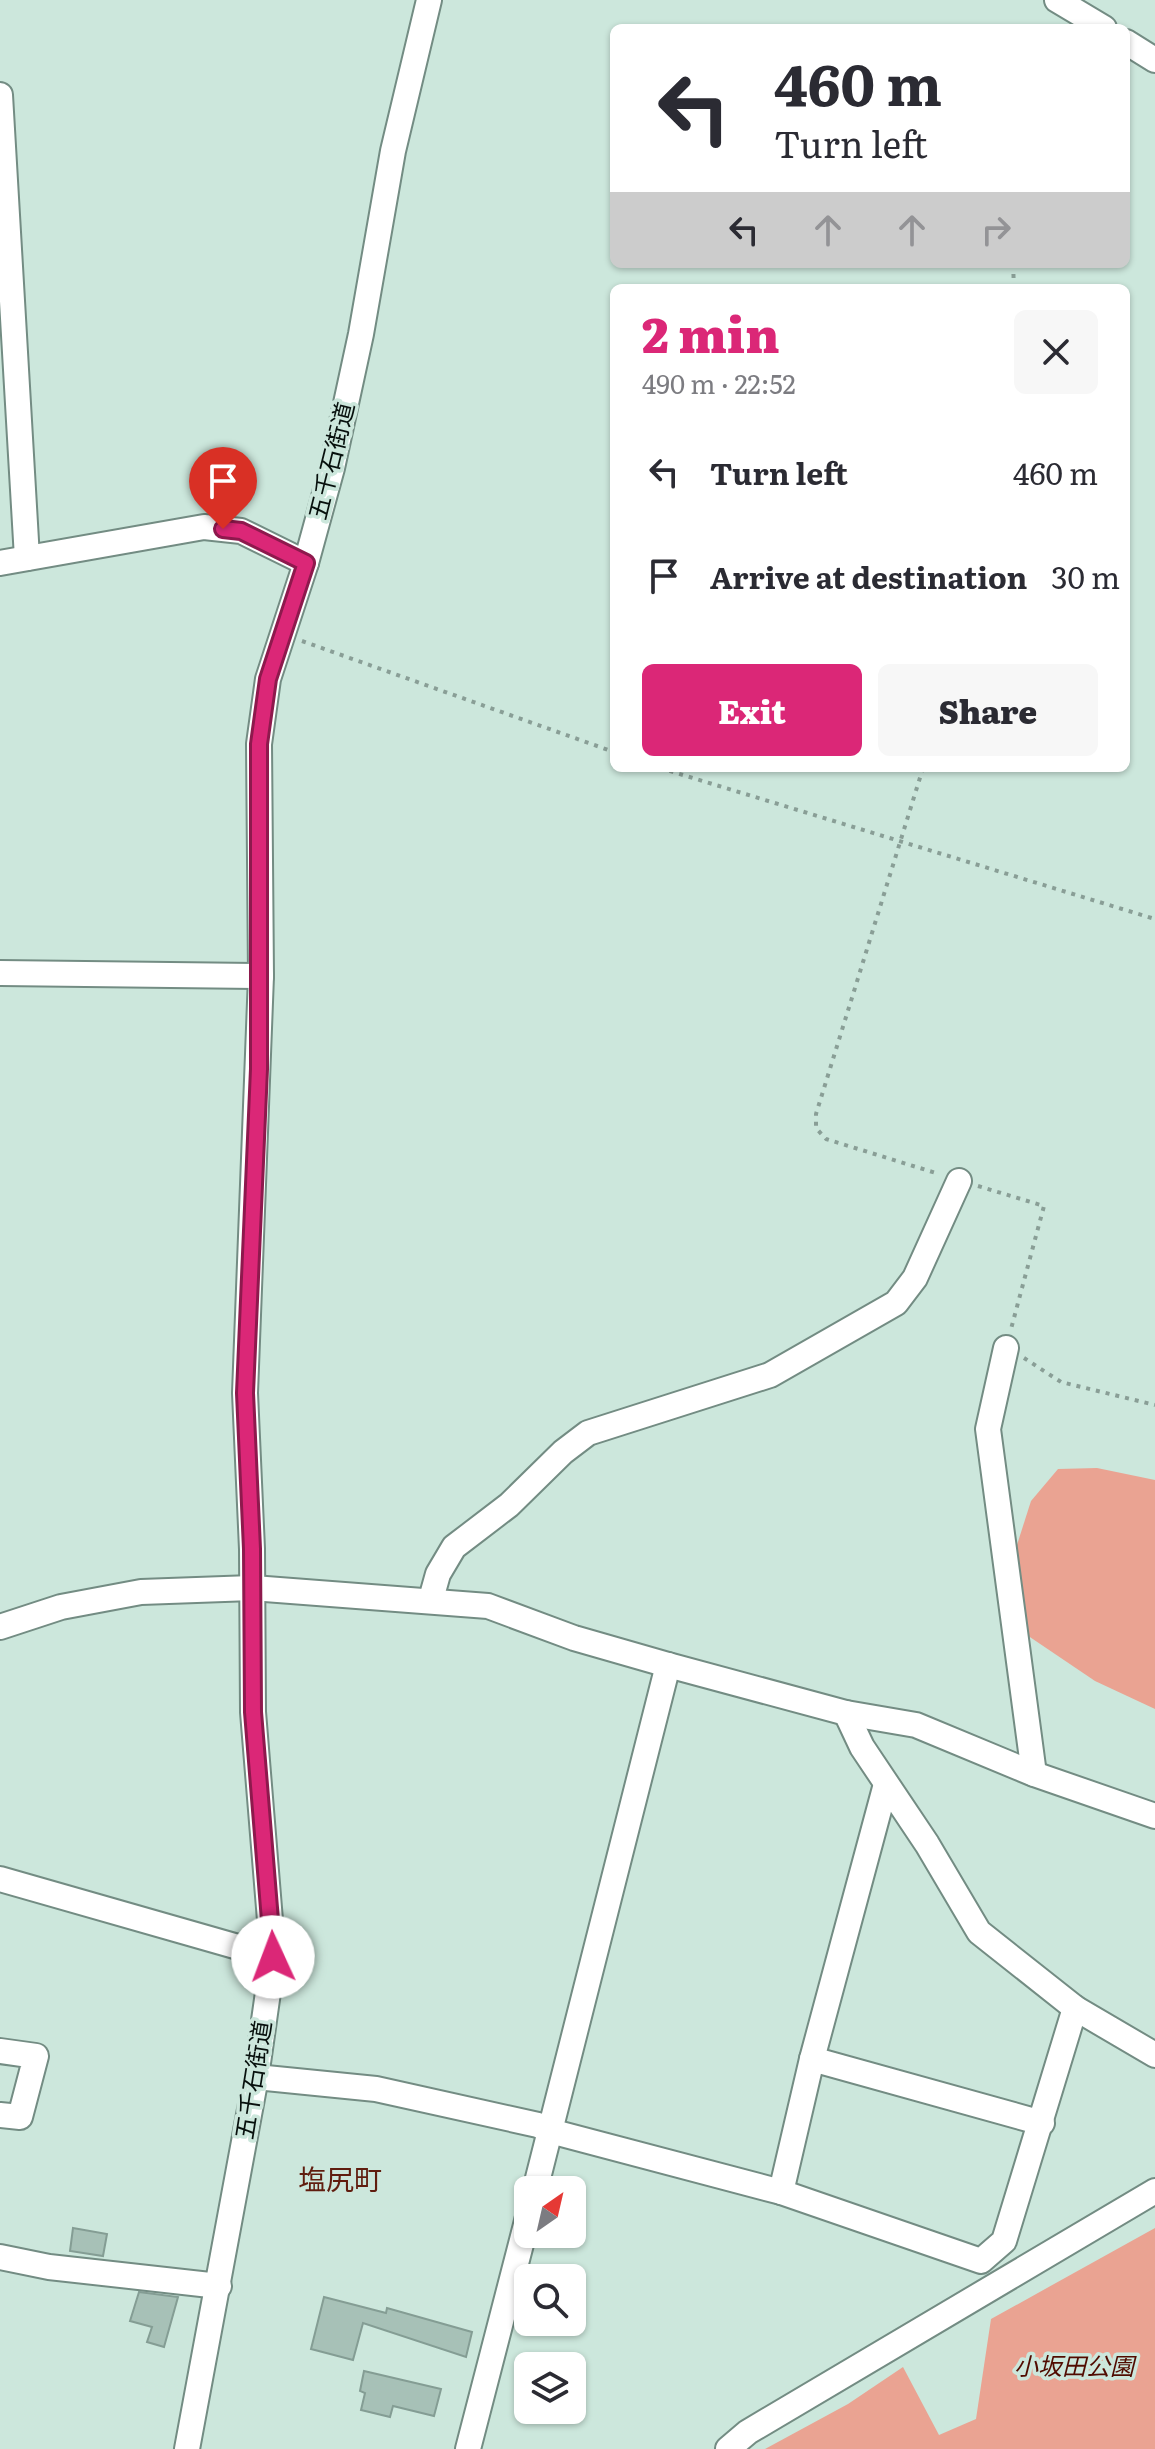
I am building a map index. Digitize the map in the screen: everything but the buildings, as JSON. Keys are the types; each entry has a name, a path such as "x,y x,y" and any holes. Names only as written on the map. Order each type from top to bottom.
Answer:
{"street":[{"name":"五千石街道","path":"187,2449 256,2077 273,1957 253,1712 245,1393 261,976 259,744 268,679 306,563 332,468 361,334 393,151 429,0"},
{"path":"1065,4 1098,24"},
{"path":"1130,44 1155,60"},
{"path":"0,95 27,558"},
{"path":"0,563 204,527 241,531 306,563"},
{"path":"0,973 261,976"},
{"path":"431,1599 438,1574 454,1547 509,1505 563,1452 588,1433 770,1375 896,1303 915,1278 959,1181"},
{"path":"1006,1348 988,1429 1034,1774"},
{"path":"0,1627 61,1607 141,1592 252,1588 431,1599 488,1606 574,1638 668,1665 846,1713 916,1725 1034,1774 1155,1816"},
{"path":"539,2176 668,1665"},
{"path":"846,1713 862,1747 927,1844 979,1932 1075,2008 1155,2055"},
{"path":"781,2192 812,2059 886,1784"},
{"path":"0,1879 273,1957"},
{"path":"256,2077 376,2089 538,2125 550,2131 781,2192 981,2261 1004,2241 1075,2008"},
{"path":"0,2051 36,2056 20,2117 0,2115"},
{"path":"812,2059 1042,2123"},
{"path":"728,2449 748,2432 1155,2191"},
{"path":"468,2449 520,2248"},
{"path":"992,2251 1012,2276"},
{"path":"0,2257 49,2267 219,2286"}],"path":[{"path":"281,635 610,751"},
{"path":"673,772 1155,919"},
{"path":"922,772 816,1114 816,1128 826,1139 1044,1206 1006,1348 1061,1382 1155,1405"}],"green space":[{"path":"1097,1468 1155,1480 1155,1709 1095,1681 1018,1629 1016,1548 1031,1501 1058,1469"},
{"name":"小坂田公園","path":"1155,2228 1155,2449 765,2449 848,2404 903,2367 939,2435 976,2419 991,2319"}],"district":[{"name":"塩尻町","path":"340,2180"}],"route":[{"path":"223,529 241,531 306,563 268,679 259,744 261,976 258,1130 245,1393 252,1549 253,1712 273,1957"}]}
